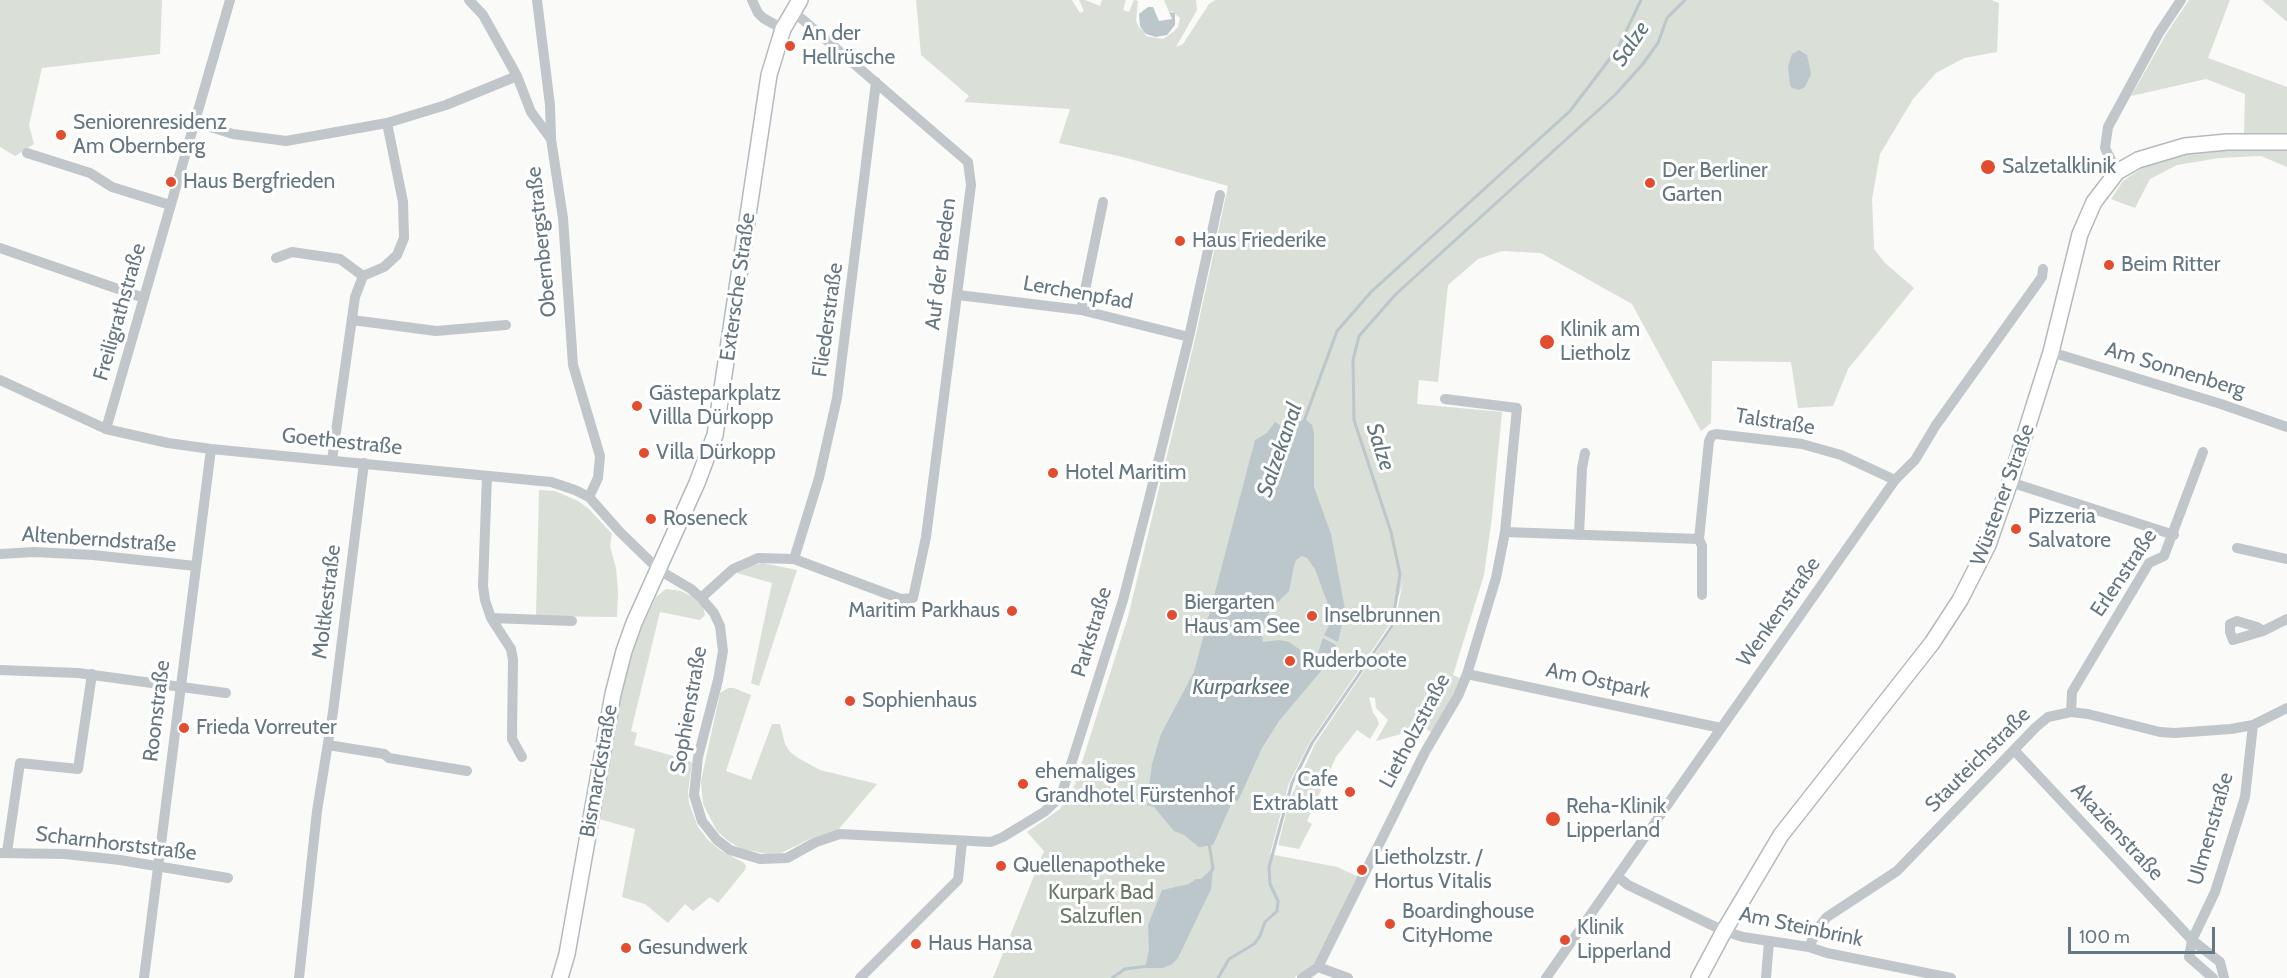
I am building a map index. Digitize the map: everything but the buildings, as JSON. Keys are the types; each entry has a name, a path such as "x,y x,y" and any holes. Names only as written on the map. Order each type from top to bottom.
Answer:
{"main road":[{"name":"Extersche Straße","path":"659,570 698,483 715,435 768,75 783,30 796,6"},
{"name":"Wüstener Straße","path":"1700,978 1724,931 1781,835 1932,643 1960,600 1988,545 2051,352 2080,234 2094,202 2117,172 2138,160 2185,146 2228,142 2287,142"},
{"name":"Bismarckstraße","path":"560,978 569,943 613,694 634,623 659,570"}],"street":[{"name":"Freiligrathstraße","path":"106,429 230,0"},
{"name":"Obernbergstraße","path":"469,0 483,15 517,76 531,111 551,139 562,218 573,365 600,456 598,478 589,497"},
{"path":"537,0 550,105 551,139"},
{"path":"752,0 763,18 783,30"},
{"path":"2117,172 2105,148 2108,127 2159,33 2181,0"},
{"name":"Auf der Breden","path":"794,560 901,599 913,598 926,537 970,185 968,162 802,19 796,6"},
{"path":"194,122 233,134 286,141 387,123 446,105 517,76"},
{"name":"Fliederstraße","path":"794,560 819,478 837,398 876,82"},
{"path":"332,460 355,297 363,276 384,267 397,255 404,238 403,202 387,123"},
{"path":"27,153 90,174 112,187 170,205"},
{"name":"Parkstraße","path":"962,841 991,842 1003,837 1044,812 1062,793 1123,600 1189,337 1220,195"},
{"path":"1081,310 1104,202"},
{"path":"0,248 144,298"},
{"path":"276,258 292,252 340,259 363,276"},
{"name":"Wenkenstraße","path":"1546,978 1895,480 1915,460 1934,428 2042,277 2043,269"},
{"name":"Lerchenpfad","path":"958,295 1081,310 1189,337"},
{"path":"352,320 436,331 506,325"},
{"name":"Am Sonnenberg","path":"2051,352 2221,404 2287,427"},
{"name":"Goethestraße","path":"0,380 106,429 168,443 551,483 589,497 620,532 659,570"},
{"name":"Lietholzstraße","path":"1318,968 1425,752 1458,696 1467,674 1496,578 1505,532 1517,408 1445,399"},
{"name":"Talstraße","path":"1702,594 1699,539 1709,441 1712,435 1725,434 1802,444 1841,455 1895,480"},
{"name":"Roonstraße","path":"144,978 211,449"},
{"name":"Erlenstraße","path":"2071,712 2072,692 2149,563 2164,556 2174,535 2203,452"},
{"path":"1580,535 1582,468 1585,453"},
{"name":"Moltkestraße","path":"299,978 317,811 328,745 364,463"},
{"path":"487,476 483,586 491,618 511,649 513,660 512,740 522,757"},
{"path":"2010,482 2174,535"},
{"path":"1505,532 1699,539"},
{"path":"2237,548 2287,559"},
{"name":"Altenberndstraße","path":"0,554 34,552 93,555 195,566"},
{"path":"701,598 727,573 744,562 758,558 794,560"},
{"name":"Sophienstraße","path":"659,570 691,589 701,598 714,613 720,626 723,651 698,757 694,795 702,820 717,840 730,850 760,859 787,858 816,842 840,834 942,838 962,841"},
{"path":"491,618 572,621"},
{"path":"2263,631 2287,619"},
{"path":"0,670 92,674 226,693"},
{"path":"4,853 20,763 78,769 92,674"},
{"name":"Am Ostpark","path":"1467,674 1721,728"},
{"name":"Stauteichstraße","path":"1809,947 1821,923 1827,917 1897,871 2048,717 2071,712 2088,714 2175,734 2253,725 2287,708"},
{"name":"Ulmenstraße","path":"2192,940 2215,892 2245,797 2253,725"},
{"path":"328,745 467,771"},
{"name":"Akazienstraße","path":"2014,750 2192,940 2220,962 2224,978"},
{"path":"860,978 958,880 962,841"},
{"name":"Scharnhorststraße","path":"4,853 65,854 157,865 228,878"},
{"name":"Am Steinbrink","path":"1618,877 1628,885 1724,931 1743,937 1809,947 1827,953 1951,978"},
{"path":"1766,978 1769,940"},
{"name":"Akazienstraße","path":"2192,940 2189,957 2213,978"},
{"path":"1302,978 1318,968 1348,978"}],"green space":[{"path":"0,0 162,0 160,54 42,68 29,125 34,144 15,156 0,147"},
{"name":"Kurpark Bad Salzuflen","path":"916,0 1072,0 1080,13 1084,11 1079,0 1100,6 1102,0 1126,0 1123,10 1129,12 1134,0 1138,1 1136,21 1139,27 1146,36 1163,39 1178,27 1180,18 1172,11 1169,12 1164,0 1196,0 1197,10 1176,47 1183,44 1209,4 1215,0 1991,0 1999,3 1997,52 1964,58 1936,73 1913,99 1880,154 1872,199 1874,249 1885,263 1914,288 1848,369 1833,406 1798,408 1791,362 1712,361 1711,423 1701,431 1632,304 1541,253 1502,251 1478,259 1448,285 1438,382 1419,380 1417,404 1502,412 1484,575 1453,675 1460,678 1448,707 1433,733 1426,729 1419,729 1376,741 1388,720 1376,708 1375,698 1369,697 1373,713 1379,724 1370,739 1357,730 1336,757 1307,821 1312,824 1299,849 1278,845 1290,799 1315,744 1394,626 1403,582 1390,624 1310,742 1289,783 1270,854 1337,867 1359,877 1319,960 1294,978 993,978 1044,851 1027,832 1060,809 1075,784 1128,617 1195,339 1228,186 1123,157 1059,143 1070,109 964,102 969,96 921,55"},
{"path":"2189,0 2230,0 2208,58 2287,87 2287,135 2244,134 2245,94 2206,79 2131,96 2168,31"},
{"path":"2262,0 2287,0 2287,22"},
{"path":"2252,149 2287,151 2287,167 2261,156 2219,158 2177,165 2150,179 2135,208 2111,199 2123,181 2145,166 2188,153"},
{"path":"539,490 555,491 578,501 589,509 612,534 610,546 616,568 617,617 536,616"},
{"path":"763,563 797,570 759,686 751,683 772,583 737,573 749,566"},
{"path":"666,589 681,591 691,596 703,607 705,615 700,620 660,612 631,731 637,733 634,745 692,763 688,792 689,803 698,827 720,850 746,866 718,903 710,897 693,911 685,904 668,923 645,904 622,897 635,829 595,818 626,672 635,642 656,597"},
{"path":"728,688 751,695 726,771 751,780 772,724 780,724 785,744 798,758 820,770 877,784 838,830 814,837 781,853 768,854 742,849 717,831 703,804 701,781 720,693"}],"water":[{"path":"1148,7 1153,7 1159,21 1172,19 1169,12 1175,13 1175,25 1167,35 1156,37 1146,34 1140,26 1139,14"},
{"path":"1799,50 1807,55 1811,74 1805,87 1799,90 1790,85 1788,66 1792,54"},
{"name":"Kurparksee","path":"1305,419 1312,425 1314,433 1314,487 1331,534 1345,610 1338,642 1324,635 1333,618 1315,569 1307,558 1302,556 1296,560 1289,591 1270,610 1261,631 1263,642 1280,640 1289,642 1310,657 1316,658 1323,638 1336,645 1331,659 1279,721 1262,748 1238,801 1233,800 1213,845 1199,847 1184,835 1174,831 1154,807 1147,805 1149,800 1152,800 1149,787 1152,764 1161,734 1194,672 1255,440 1267,433 1275,422 1283,427"},
{"path":"1213,868 1211,889 1178,958 1163,968 1145,968 1149,950 1148,925 1162,890 1201,879"}],"waterway":[{"name":"Salzekanal","path":"1304,421 1337,331 1371,292 1570,111 1618,48 1641,0"},
{"name":"Salze","path":"1218,978 1229,959 1254,944 1265,922 1277,911 1278,901 1270,884 1269,867 1292,783 1312,743 1392,626 1400,574 1391,532 1354,420 1353,360 1359,336 1396,294 1615,95 1642,65 1658,43 1667,18 1685,0"},
{"name":"Salzekanal","path":"1209,843 1213,868 1211,872"},
{"name":"Salzekanal","path":"1112,978 1125,969 1148,966"}],"place":[{"name":"An der Hellrüsche","path":"790,46"},
{"name":"Seniorenresidenz Am Obernberg","path":"61,135"},
{"name":"Salzetalklinik","path":"1988,167"},
{"name":"Haus Bergfrieden","path":"171,182"},
{"name":"Der Berliner Garten","path":"1650,183"},
{"name":"Haus Friederike","path":"1180,241"},
{"name":"Beim Ritter","path":"2109,265"},
{"name":"Klinik am Lietholz","path":"1547,342"},
{"name":"Gästeparkplatz Villla Dürkopp","path":"637,406"},
{"name":"Villa Dürkopp","path":"644,453"},
{"name":"Hotel Maritim","path":"1053,473"},
{"name":"Roseneck","path":"651,519"},
{"name":"Pizzeria Salvatore","path":"2016,529"},
{"name":"Maritim Parkhaus","path":"1012,611"},
{"name":"Biergarten Haus am See","path":"1172,615"},
{"name":"Inselbrunnen","path":"1312,616"},
{"name":"Ruderboote","path":"1290,661"},
{"name":"Sophienhaus","path":"850,701"},
{"name":"Frieda Vorreuter","path":"184,728"},
{"name":"ehemaliges Grandhotel Fürstenhof","path":"1023,784"},
{"name":"Cafe Extrablatt","path":"1350,792"},
{"name":"Reha-Klinik Lipperland","path":"1553,819"},
{"name":"Quellenapotheke","path":"1001,866"},
{"name":"Lietholzstr. / Hortus Vitalis","path":"1362,870"},
{"name":"Boardinghouse CityHome","path":"1390,924"},
{"name":"Klinik Lipperland","path":"1565,940"},
{"name":"Haus Hansa","path":"916,944"},
{"name":"Gesundwerk","path":"626,948"}]}
